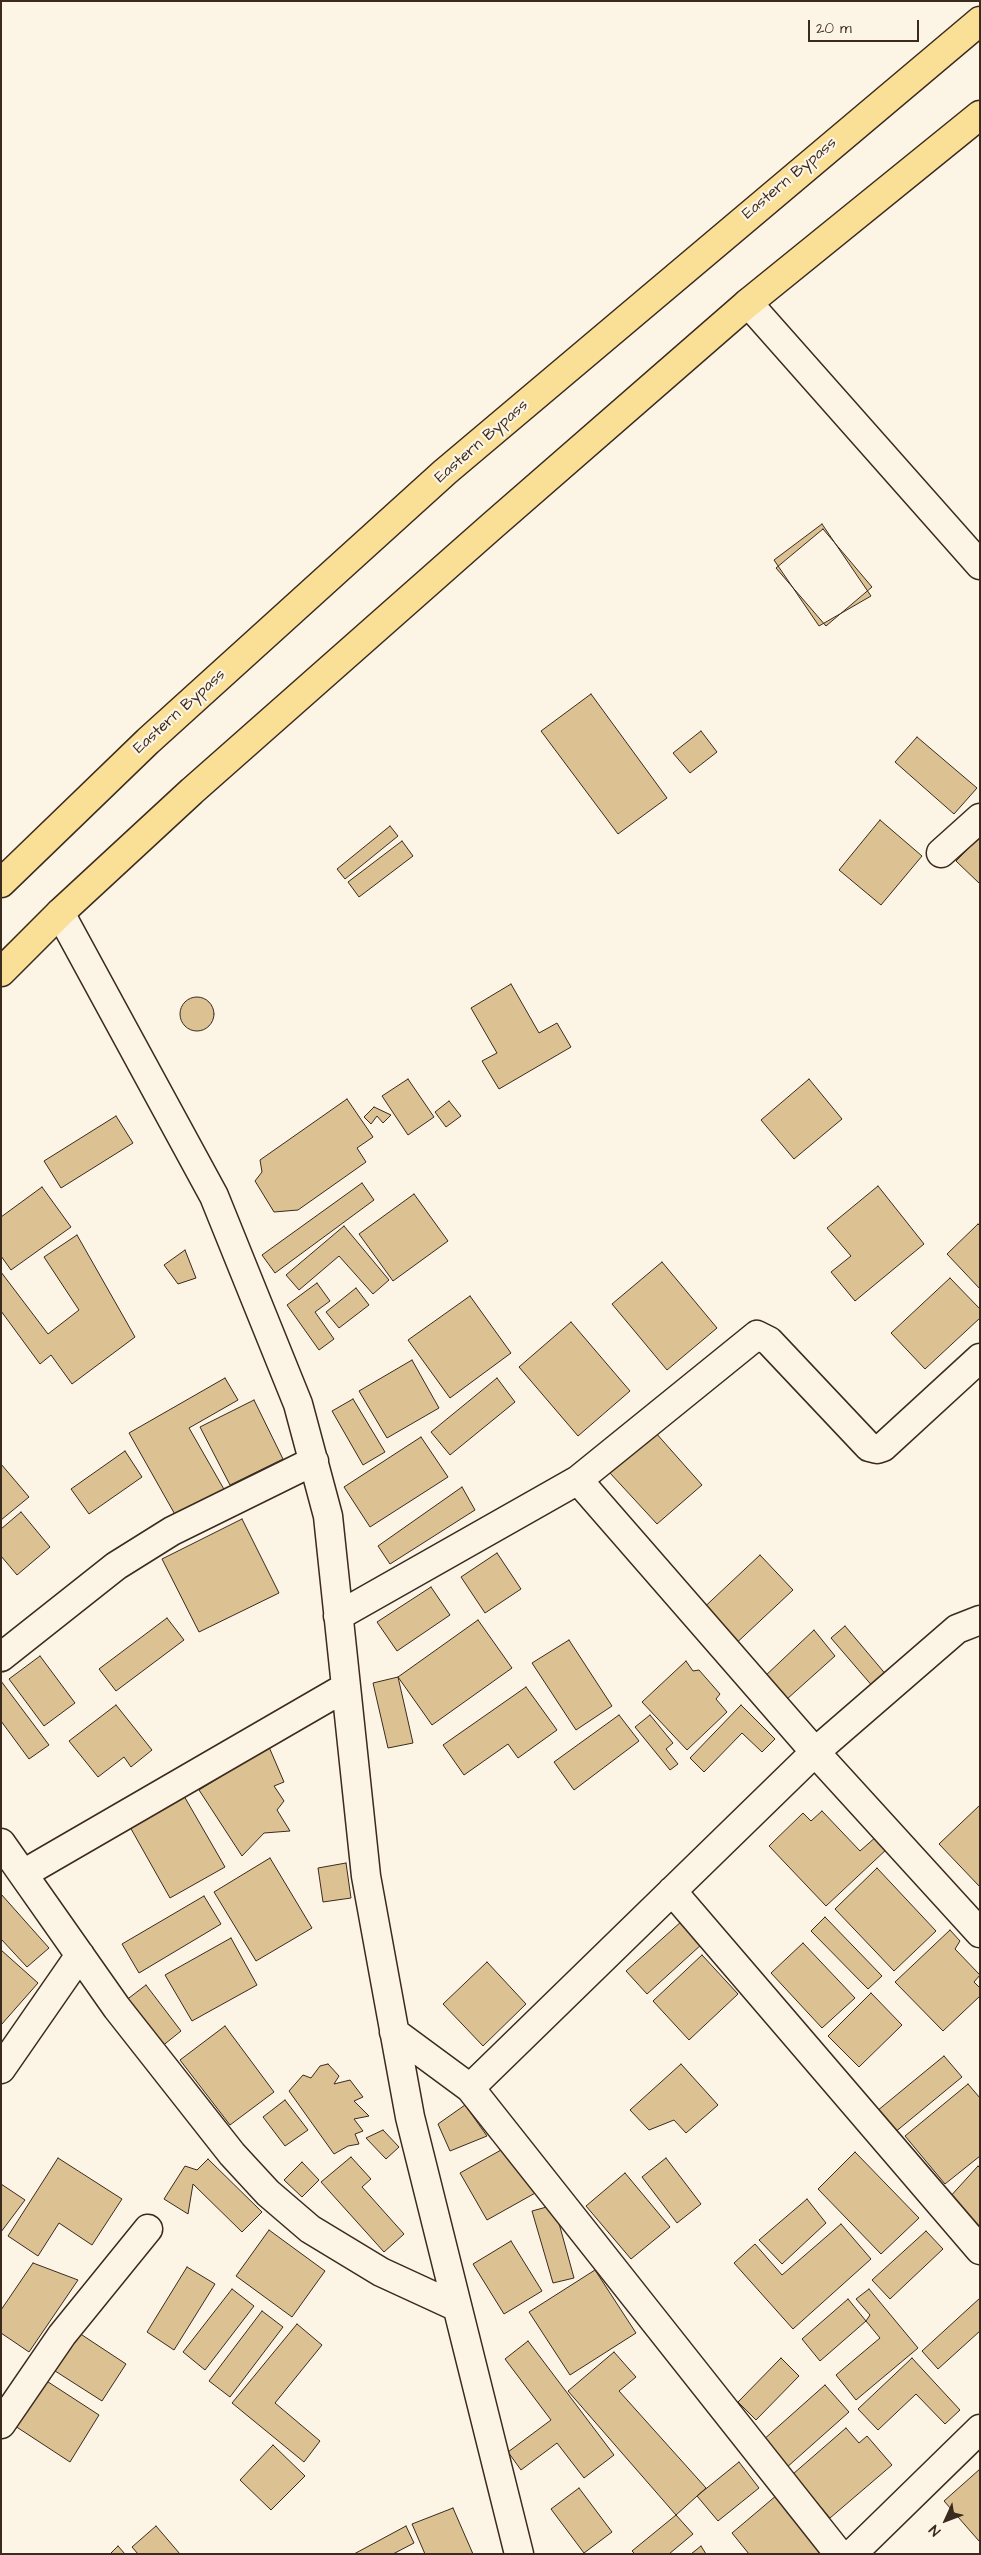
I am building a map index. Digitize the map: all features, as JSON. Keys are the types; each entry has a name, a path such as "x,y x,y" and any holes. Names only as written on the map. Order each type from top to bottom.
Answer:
{"main road":[{"name":"Eastern Bypass","path":"1,883 148,740 445,472 980,21"},
{"path":"1,972 60,913 206,778 748,303 980,115"}],"street":[{"path":"748,303 980,565"},
{"path":"941,853 980,818"},
{"path":"60,913 214,1196 298,1404 314,1461 328,1516 366,1876 410,2118 519,2554"},
{"path":"338,1616 578,1480 757,1335 769,1341 869,1447 877,1449 883,1447 980,1358"},
{"path":"1,1656 116,1566 172,1531 314,1461"},
{"path":"578,1480 815,1752 980,1933"},
{"path":"470,2088 815,1752 957,1629 979,1621"},
{"path":"23,1874 346,1687"},
{"path":"1,1843 117,2008 232,2154 268,2193 310,2229 381,2272 457,2308"},
{"path":"672,1890 980,2250"},
{"path":"1,2069 80,1955"},
{"path":"394,2032 470,2088 840,2554"},
{"path":"1,2424 62,2335 148,2229"},
{"path":"852,2554 980,2429"}],"building":[{"path":"822,524 871,596 819,626 774,560"},
{"path":"823,529 872,587 826,626 776,568"},
{"path":"591,694 667,798 618,834 541,731"},
{"path":"701,731 717,752 690,773 673,753"},
{"path":"917,737 977,788 954,814 895,762"},
{"path":"880,820 922,856 881,905 839,870"},
{"path":"390,826 398,836 345,879 337,869"},
{"path":"980,837 980,884 956,861"},
{"path":"402,841 413,856 359,897 348,882"},
{"path":"511,984 539,1033 557,1023 571,1047 499,1089 482,1061 497,1053 471,1008"},
{"path":"197,997 204,998 209,1002 213,1007 213,1021 209,1026 204,1030 197,1031 190,1030 185,1026 181,1021 180,1014 181,1007 185,1002 190,998"},
{"path":"408,1079 434,1117 408,1135 382,1096"},
{"path":"809,1079 842,1119 794,1159 761,1120"},
{"path":"347,1099 373,1137 357,1148 366,1162 298,1210 274,1212 255,1181 262,1172 260,1160"},
{"path":"449,1101 461,1116 446,1127 435,1112"},
{"path":"374,1107 391,1115 383,1123 377,1116 371,1124 364,1117"},
{"path":"116,1116 133,1143 61,1188 44,1161"},
{"path":"362,1183 374,1200 275,1273 262,1255"},
{"path":"878,1186 924,1244 855,1301 831,1272 851,1256 827,1228"},
{"path":"42,1187 71,1227 11,1270 1,1256 1,1217"},
{"path":"414,1194 448,1241 393,1281 359,1234"},
{"path":"978,1224 980,1226 980,1289 947,1254"},
{"path":"344,1226 389,1280 373,1294 339,1256 299,1290 286,1275"},
{"path":"77,1235 135,1337 72,1384 51,1355 40,1364 1,1311 1,1272 48,1334 79,1310 44,1257"},
{"path":"185,1250 196,1278 178,1284 164,1265"},
{"path":"662,1262 717,1328 667,1370 612,1304"},
{"path":"950,1278 980,1309 980,1318 925,1369 891,1333"},
{"path":"317,1283 330,1301 315,1312 334,1339 319,1350 287,1305"},
{"path":"356,1288 369,1305 339,1328 326,1312"},
{"path":"470,1296 511,1353 450,1398 408,1340"},
{"path":"571,1322 630,1391 578,1436 519,1367"},
{"path":"412,1360 439,1408 387,1438 359,1391"},
{"path":"225,1378 238,1400 189,1428 225,1491 177,1518 129,1433"},
{"path":"497,1378 515,1402 450,1455 431,1432"},
{"path":"353,1399 385,1452 363,1465 332,1411"},
{"path":"254,1400 283,1459 230,1485 200,1427"},
{"path":"655,1432 702,1485 657,1524 610,1473"},
{"path":"421,1437 448,1477 370,1527 344,1487"},
{"path":"125,1451 142,1477 89,1514 71,1489"},
{"path":"1,1464 29,1497 1,1520"},
{"path":"462,1487 475,1510 390,1564 378,1546"},
{"path":"21,1512 50,1547 17,1575 1,1556 1,1529"},
{"path":"242,1519 279,1593 199,1632 162,1559"},
{"path":"497,1553 521,1589 485,1613 461,1577"},
{"path":"760,1555 793,1590 730,1649 697,1614"},
{"path":"431,1587 450,1615 397,1651 377,1622"},
{"path":"167,1618 184,1640 116,1691 99,1669"},
{"path":"478,1620 512,1668 432,1725 398,1677"},
{"path":"845,1626 888,1677 874,1688 831,1638"},
{"path":"814,1630 835,1656 787,1699 764,1677"},
{"path":"569,1640 612,1706 576,1730 532,1663"},
{"path":"40,1656 75,1703 44,1726 9,1679"},
{"path":"686,1661 693,1671 699,1670 720,1694 716,1699 727,1712 687,1750 642,1702"},
{"path":"398,1677 413,1743 388,1748 373,1683"},
{"path":"1,1681 49,1745 29,1759 1,1721"},
{"path":"526,1687 557,1730 518,1758 508,1744 464,1775 443,1745"},
{"path":"116,1705 152,1750 131,1767 124,1757 98,1777 69,1741"},
{"path":"741,1705 775,1739 762,1752 742,1733 704,1772 690,1758"},
{"path":"619,1715 639,1741 574,1790 554,1762"},
{"path":"650,1715 673,1743 666,1749 678,1764 670,1770 635,1727"},
{"path":"269,1747 284,1782 274,1786 284,1801 277,1810 290,1831 264,1833 242,1856 199,1790"},
{"path":"184,1796 225,1867 170,1898 130,1827"},
{"path":"980,1805 980,1887 939,1844"},
{"path":"822,1811 860,1851 877,1836 888,1848 826,1906 769,1846 803,1813 811,1821"},
{"path":"270,1858 312,1928 256,1961 214,1892"},
{"path":"346,1863 351,1898 323,1902 318,1868"},
{"path":"877,1868 936,1931 894,1971 835,1909"},
{"path":"1,1894 49,1948 27,1967 1,1939"},
{"path":"204,1896 221,1924 139,1973 122,1944"},
{"path":"825,1917 882,1976 868,1989 811,1931"},
{"path":"682,1921 702,1944 647,1994 626,1971"},
{"path":"950,1930 960,1941 955,1949 980,1975 974,1982 980,1988 980,1996 943,2031 895,1982"},
{"path":"231,1938 257,1985 192,2021 165,1975"},
{"path":"803,1943 855,1998 822,2028 771,1973"},
{"path":"1,1950 38,1983 1,2025"},
{"path":"702,1955 738,1994 689,2040 653,2001"},
{"path":"487,1962 526,2004 483,2046 443,2004"},
{"path":"146,1985 181,2031 161,2047 125,2001"},
{"path":"871,1993 902,2025 859,2067 828,2036"},
{"path":"225,2026 274,2092 230,2125 180,2060"},
{"path":"944,2056 962,2077 894,2133 877,2111"},
{"path":"328,2064 339,2076 334,2084 350,2080 363,2097 354,2101 369,2116 354,2119 363,2131 355,2134 359,2144 348,2146 334,2154 289,2091 303,2075 311,2078 320,2066"},
{"path":"681,2064 718,2105 686,2133 674,2120 649,2130 630,2110"},
{"path":"968,2084 980,2098 980,2156 945,2184 905,2136"},
{"path":"285,2100 308,2130 285,2146 263,2117"},
{"path":"465,2105 487,2136 450,2151 438,2124"},
{"path":"383,2130 399,2147 386,2159 366,2138"},
{"path":"510,2145 537,2192 487,2220 460,2173"},
{"path":"855,2152 919,2218 881,2254 818,2189"},
{"path":"351,2157 371,2179 362,2187 404,2234 384,2252 321,2182"},
{"path":"58,2158 122,2199 92,2245 59,2223 38,2256 8,2236"},
{"path":"666,2158 701,2204 677,2223 642,2177"},
{"path":"208,2159 262,2212 242,2232 193,2184 188,2214 164,2199 185,2166 197,2170"},
{"path":"302,2162 319,2180 302,2197 284,2180"},
{"path":"978,2166 980,2168 980,2228 948,2199"},
{"path":"625,2173 670,2227 631,2259 586,2206"},
{"path":"1,2184 25,2200 1,2232"},
{"path":"807,2199 826,2223 782,2264 759,2240"},
{"path":"554,2205 574,2278 553,2283 532,2211"},
{"path":"841,2224 871,2259 793,2329 734,2263 755,2244 782,2275"},
{"path":"269,2230 325,2271 292,2317 236,2276"},
{"path":"926,2231 943,2249 890,2299 872,2280"},
{"path":"511,2241 542,2291 504,2314 473,2264"},
{"path":"33,2263 78,2280 29,2352 1,2333 1,2310"},
{"path":"187,2267 215,2284 174,2350 147,2332"},
{"path":"595,2270 636,2333 570,2375 529,2312"},
{"path":"232,2289 254,2306 205,2370 183,2352"},
{"path":"869,2289 918,2348 856,2400 836,2375 880,2338 866,2321 870,2315 856,2299"},
{"path":"980,2298 980,2331 938,2369 922,2351"},
{"path":"848,2299 866,2321 820,2361 802,2339"},
{"path":"262,2311 283,2327 230,2397 209,2381"},
{"path":"297,2324 322,2345 275,2403 320,2441 304,2462 232,2403"},
{"path":"76,2331 126,2364 102,2401 52,2369"},
{"path":"528,2341 614,2455 584,2478 557,2443 521,2470 508,2452 551,2420 505,2359"},
{"path":"614,2352 636,2377 619,2391 706,2488 676,2515 568,2391"},
{"path":"781,2358 799,2376 756,2420 738,2402"},
{"path":"912,2358 960,2410 945,2424 916,2394 878,2430 858,2409"},
{"path":"42,2378 99,2415 70,2462 12,2424"},
{"path":"825,2385 849,2412 786,2468 762,2441"},
{"path":"846,2428 859,2443 867,2436 892,2465 830,2518 793,2474"},
{"path":"273,2445 305,2476 271,2510 240,2480"},
{"path":"739,2462 759,2488 718,2521 697,2496"},
{"path":"980,2469 980,2541 979,2541 944,2501"},
{"path":"579,2488 612,2532 584,2553 551,2509"},
{"path":"777,2495 826,2554 749,2554 732,2533"},
{"path":"453,2508 473,2554 425,2554 412,2524"},
{"path":"676,2515 693,2534 669,2554 635,2554 632,2551"},
{"path":"156,2526 180,2554 138,2554 132,2547"},
{"path":"406,2526 414,2543 393,2554 354,2554"},
{"path":"118,2546 125,2554 110,2554"},
{"path":"701,2546 706,2554 691,2554"}]}
